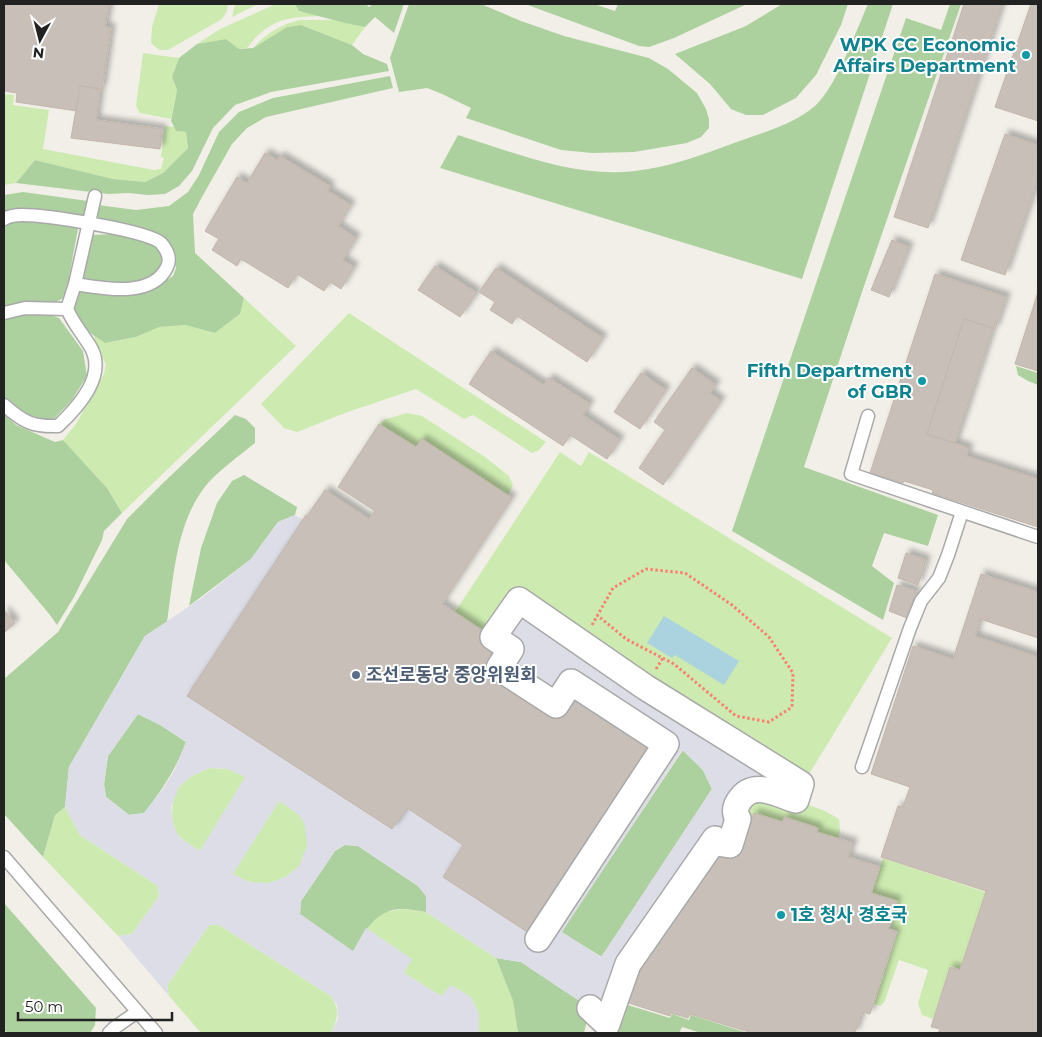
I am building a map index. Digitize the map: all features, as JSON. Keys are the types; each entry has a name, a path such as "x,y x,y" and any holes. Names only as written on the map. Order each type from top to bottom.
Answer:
{"street":[{"path":"538,939 666,744 571,682 556,705 499,668 511,649 493,637 519,600 645,687 801,784 796,800 759,789 748,790 744,794 735,809 738,819 730,845 717,842 715,839 628,964 607,1024 590,1008"}],"lane":[{"path":"4,405 18,417 32,425 58,426 76,409 94,377 96,364 91,347 73,322 67,309 75,284 95,196"},
{"path":"4,219 22,215 89,223 137,233 160,242 167,251 169,260 166,269 151,284 138,288 110,289 75,284"},
{"path":"4,313 26,308 67,309"},
{"path":"868,416 851,474 1038,537"},
{"path":"862,768 910,628 921,601 939,578 962,512"},
{"path":"4,857 156,1033"},
{"path":"109,1033 137,1012"}],"path":[{"path":"581,644 597,615 613,588 646,569 685,573 732,605 769,637 793,673 792,707 769,722 736,716 674,664 626,639 597,615"}],"green space":[{"path":"159,4 228,4 227,11 222,19 168,50 159,50 151,43 152,27"},
{"path":"235,4 258,4 232,17"},
{"path":"276,4 295,4 299,11 320,16 297,17 279,22 262,31 247,48 239,49 226,39 197,44 220,29"},
{"path":"295,4 366,4 369,7 373,4 404,4 394,33 375,17 365,27 299,11"},
{"path":"409,4 481,4 564,36 649,58 668,69 697,93 706,109 709,128 701,137 687,143 634,152 592,153 561,150 466,118 471,108 427,88 399,92 390,58"},
{"path":"525,4 594,4 615,11 618,4 747,4 674,38 649,47 639,46"},
{"path":"782,4 848,4 841,25 816,75 796,98 763,115 746,115 731,109 710,84 675,54 746,26"},
{"path":"868,4 893,4 802,279 440,168 458,135 545,162 590,171 612,172 635,171 674,163 768,131 808,112 824,96 839,71"},
{"path":"950,4 961,4 804,467 938,515 928,546 884,533 872,566 894,583 883,620 732,531 906,18 941,30"},
{"path":"299,20 334,20 365,27 352,45 301,25 287,27 253,48 274,30"},
{"path":"301,25 352,45 363,54 387,64 389,71 271,92 235,105 213,128 192,171 179,186 165,194 108,194 16,183 35,160 113,179 145,182 163,173 188,148 186,132 176,131 171,121 177,90 172,77 179,58 197,44 226,39 239,49 253,48 287,27"},
{"path":"143,53 179,58 172,77 177,90 171,119 140,113 136,106"},
{"path":"390,76 393,88 266,117 247,128 232,144 193,214 195,253 244,298 240,314 215,333 185,325 159,327 136,337 105,343 89,332 75,317 73,306 80,291 162,283 173,276 176,268 172,248 164,238 95,221 98,205 136,210 169,206 188,192 199,175 219,132 239,112 273,98"},
{"path":"4,94 14,95 13,105 49,110 43,149 154,170 161,169 164,158 161,157 165,126 174,127 176,131 186,132 188,148 163,173 145,182 113,179 35,160 16,183 4,185"},
{"path":"23,192 88,201 83,218 4,213 4,195"},
{"path":"24,219 78,228 67,289 62,299 47,306 14,304 4,307 4,225"},
{"path":"112,234 157,244 162,250 162,261 157,275 146,282 139,283 81,281 93,235"},
{"path":"244,298 296,346 122,513 107,488 63,440 76,424 104,374 106,364 96,348 94,336 106,343 136,337 158,327 185,325 215,333 240,314"},
{"path":"30,313 47,314 59,318 83,351 87,376 72,400 52,421 26,414 4,398 4,318"},
{"path":"349,313 546,442 538,451 532,453 473,415 464,419 416,389 345,413 297,432 284,428 261,404"},
{"path":"1016,366 1038,373 1038,385 1018,375"},
{"path":"407,413 422,416 485,457 509,476 513,485 508,495 422,439 416,447 379,424 386,419"},
{"path":"4,414 16,425 55,442 63,440 107,488 122,513 104,531 102,540 74,597 57,625 4,560"},
{"path":"235,415 246,419 255,428 255,443 213,477 197,498 189,514 178,549 167,622 145,636 69,767 65,807 55,815 43,857 4,814 4,679 58,632 127,519"},
{"path":"560,452 581,466 589,452 892,638 811,771 801,784 493,637 455,612"},
{"path":"244,475 297,507 295,515 278,522 251,559 189,606 201,548 217,503 232,481"},
{"path":"138,714 162,726 186,742 168,779 144,813 129,815 106,797 104,784 108,756"},
{"path":"683,750 703,770 712,789 602,957 561,932"},
{"path":"209,768 228,769 246,777 200,851 185,842 177,833 172,813 176,792 182,784 192,776"},
{"path":"796,800 825,811 839,819 840,831 838,839 817,832 818,828 785,817 783,822 754,813 751,823 738,819 739,801"},
{"path":"279,801 299,814 305,825 307,847 300,866 286,877 265,884 250,882 232,874"},
{"path":"65,807 80,835 158,886 159,896 132,934 118,936 43,857 55,815"},
{"path":"345,845 358,846 418,886 426,896 426,912 402,909 385,913 378,917 366,930 353,952 300,914 301,901 335,851"},
{"path":"883,858 985,892 960,969 950,966 933,1019 922,1015 918,1003 928,970 899,960 884,1003 880,1006 874,1004 898,931 890,928 898,901 872,893"},
{"path":"4,903 96,1008 95,1025 90,1033 8,1033 4,1030"},
{"path":"401,909 426,912 496,958 513,1001 518,1033 479,1033 479,1014 441,996 404,973 411,959 366,928 382,913"},
{"path":"209,925 219,925 331,996 336,1006 337,1014 331,1033 201,1033 169,996 167,986"},
{"path":"496,958 521,962 590,1008 584,1033 518,1033 513,1001"},
{"path":"618,1002 670,1018 672,1014 689,1020 691,1015 748,1033 701,1033 682,1027 679,1033 609,1033"}],"shaded area":[{"path":"295,515 303,520 188,696 392,829 407,808 463,845 443,877 556,705 499,668 493,637 519,600 801,784 759,789 607,1024 590,1008 521,962 496,958 426,912 426,896 418,886 358,846 345,845 335,851 301,901 300,914 353,951 366,928 412,959 404,973 441,996 451,985 471,997 479,1014 479,1033 331,1033 338,1019 337,1005 331,996 219,925 209,925 167,986 169,996 118,936 132,934 159,896 158,886 80,835 65,807 69,767 145,636 203,597 251,559 278,522","holes":["138,714 162,726 186,742 174,771 144,813 129,815 106,797 104,784 108,756","682,750 703,770 712,789 601,957 562,932","209,768 228,769 245,777 200,851 180,838 174,827 171,807 179,787 192,776","279,801 299,815 305,825 307,846 299,866 286,877 269,883 249,882 233,874"]}],"water":[{"path":"664,616 739,661 724,685 675,655 672,658 647,643"}],"building":[{"path":"4,4 109,4 105,27 111,28 102,89 80,86 77,111 16,102 17,93 4,91"},
{"path":"964,4 1002,4 928,228 894,217"},
{"name":"WPK CC Economic Affairs Department","path":"1031,4 1038,4 1038,121 995,107"},
{"path":"80,86 100,89 96,120 162,129 160,149 71,138"},
{"path":"1005,134 1038,145 1038,179 1005,275 961,260"},
{"path":"265,153 277,160 280,156 330,186 328,191 351,205 338,226 356,238 343,260 354,267 341,289 330,282 324,291 297,274 288,288 241,259 237,266 212,250 219,239 205,231 237,177 247,183"},
{"path":"892,240 909,247 889,297 871,290"},
{"path":"435,266 477,293 460,317 418,290"},
{"path":"496,268 603,338 587,362 517,316 512,324 490,310 495,302 479,292"},
{"name":"Fifth Department of GBR","path":"935,274 1006,297 995,329 964,319 927,434 969,448 966,456 1038,479 1038,527 932,493 933,490 870,473"},
{"path":"1038,292 1038,371 1015,364"},
{"name":"Fifth Department of GBR","path":"964,319 993,328 955,443 927,434"},
{"path":"491,351 544,385 549,378 590,404 583,415 620,440 607,459 570,435 563,446 469,384"},
{"path":"692,368 716,385 710,393 721,401 663,485 639,468 665,430 654,422"},
{"path":"641,373 666,390 640,429 614,412"},
{"name":"조선로동당 중앙위원회","path":"379,424 416,447 422,439 512,498 442,604 511,649 499,668 556,705 571,682 666,744 538,939 443,877 463,845 407,808 392,829 187,696 306,515 325,490 369,519 375,511 338,487"},
{"path":"906,553 926,560 918,585 898,578"},
{"path":"981,574 1038,592 1038,638 980,619 975,636 1038,657 1038,1033 938,1033 940,1029 931,1027 950,967 960,970 986,891 881,857 898,806 903,807 910,787 871,774 913,646 953,659"},
{"path":"897,585 916,591 907,618 889,611"},
{"path":"4,610 15,623 4,633"},
{"name":"1호 청사 경호국","path":"754,813 783,822 784,817 818,828 817,832 853,843 848,857 880,867 871,893 897,901 888,929 896,932 870,1014 862,1012 855,1033 752,1033 690,1014 688,1018 671,1013 670,1016 619,1000 738,819 751,823"}],"place":[{"name":"WPK CC Economic Affairs Department","path":"1026,55"},
{"name":"Fifth Department of GBR","path":"922,381"},
{"name":"조선로동당 중앙위원회","path":"356,675"},
{"name":"1호 청사 경호국","path":"781,915"}]}
